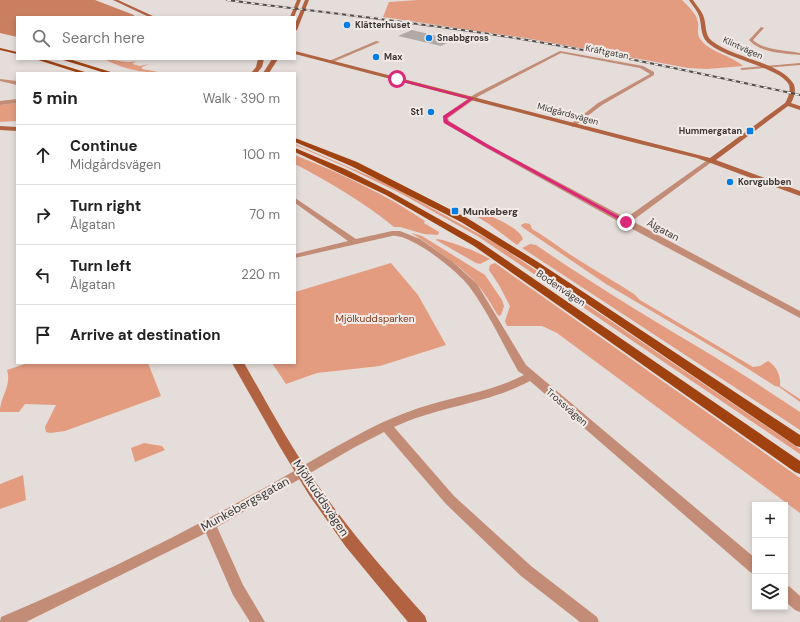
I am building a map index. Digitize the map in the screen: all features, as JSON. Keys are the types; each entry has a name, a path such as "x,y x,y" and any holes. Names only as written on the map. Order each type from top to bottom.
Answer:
{"main road":[{"path":"0,49 16,53"},
{"path":"41,60 82,72"},
{"path":"66,60 108,72"},
{"name":"Bodenvägen","path":"296,140 354,164 427,200 469,223 535,264 800,442"},
{"name":"Bodenvägen","path":"296,150 339,169 398,198 477,244 800,468"}],"street":[{"path":"115,0 151,16"},
{"path":"292,16 299,0"},
{"path":"296,28 307,0"},
{"name":"Klintvägen","path":"690,0 701,15 704,33 709,41 720,48 765,68 787,80 792,86 791,98 787,104"},
{"path":"762,28 750,40 753,43 763,47 800,54"},
{"path":"329,61 378,42"},
{"name":"Midgårdsvägen","path":"296,52 711,160 800,194"},
{"name":"Kräftgatan","path":"472,98 560,52 643,68 652,73 652,75 600,104 573,125"},
{"name":"Midgårdsvägen","path":"296,57 329,61"},
{"path":"255,72 259,67 261,60"},
{"path":"267,72 274,60"},
{"path":"742,69 800,64"},
{"path":"0,80 16,83"},
{"name":"Ålgatan","path":"472,98 445,117 446,122 626,222 800,315"},
{"path":"0,103 16,102"},
{"path":"626,222 787,104 800,108"},
{"path":"0,124 16,124"},
{"path":"0,128 16,129"},
{"path":"296,201 354,241"},
{"name":"Trossvägen","path":"354,241 399,233 411,237 440,256 464,275 474,286 522,368 752,564"},
{"path":"296,256 354,241"},
{"name":"Mjölkuddsvägen","path":"239,364 302,472 345,535 419,622"},
{"name":"Munkebergsgatan","path":"6,622 20,620 157,552 209,525 346,445 386,426 416,413 498,391 531,376"},
{"path":"386,426 412,458 450,500 526,571 592,622"},
{"path":"209,525 238,590 258,622"},
{"path":"788,595 800,605"}],"green space":[{"path":"418,0 682,0 696,16 699,38 710,48 733,59 743,66 707,69 688,68 526,38 383,17 389,2"},
{"path":"106,60 128,62 136,61 132,64 140,66 149,64 142,67 142,69 158,72 139,71"},
{"path":"16,103 16,121 0,122 0,105"},
{"path":"296,144 388,184 497,244 800,449 800,454 479,237 400,193"},
{"path":"296,155 329,169 378,193 425,221 424,223 439,232 438,235 424,234 400,227 394,227 370,209 321,178 296,165"},
{"path":"483,213 512,227 521,235 523,239 517,245 476,216"},
{"path":"525,223 530,224 532,229 634,294 640,300 753,367 760,366 768,361 778,372 780,386 800,399 800,402 779,387 606,284 522,227 521,225"},
{"path":"411,233 422,236 485,275 502,300 504,306 501,315 499,316 497,314 485,294 471,278 446,257"},
{"path":"437,239 466,248 490,259 480,264 476,263 436,240"},
{"path":"530,244 536,245 800,412 800,430 522,248"},
{"name":"Mjölkuddsparken","path":"391,263 418,295 446,345 380,366 317,373 286,384 273,364 296,364 296,292"},
{"path":"495,263 800,478 800,513 788,504 788,502 785,502 557,333 542,326 507,326 505,321 510,306 489,270 490,265"},
{"path":"25,364 148,364 161,396 65,431 50,433 46,432 45,427 56,405 25,404 19,412 0,412 8,381 7,370"},
{"path":"144,443 162,446 165,450 135,462 131,448"},
{"path":"23,475 26,500 0,509 0,484"}],"shaded area":[{"path":"0,0 95,0 134,15 16,16 16,37 0,33"}],"building":[{"name":"Snabbgross","path":"412,30 455,39 441,46 398,36"}],"railway":[{"path":"227,0 403,22 546,43 800,95"}],"place":[{"name":"Klätterhuset","path":"347,25"},
{"name":"Snabbgross","path":"429,38"},
{"name":"Max","path":"376,57"},
{"name":"St1","path":"431,112"},
{"name":"Hummergatan","path":"750,131"},
{"name":"Korvgubben","path":"730,182"},
{"name":"Munkeberg","path":"455,211"}],"route":[{"path":"397,79 472,98 445,117 446,122 626,222"}]}
